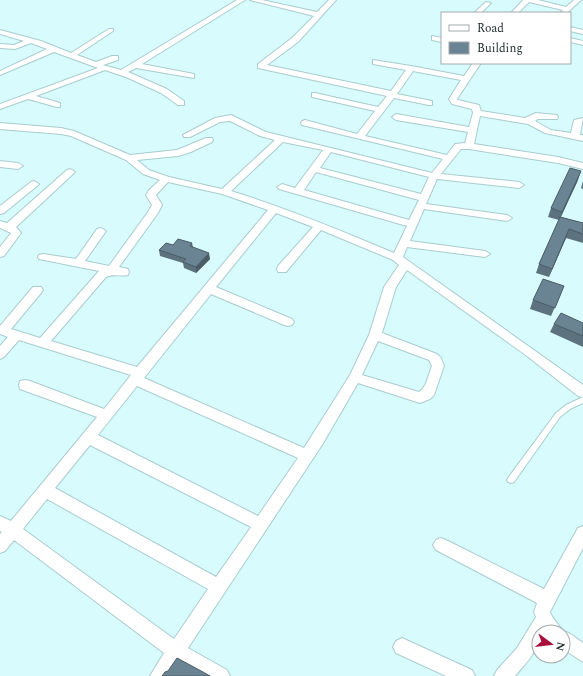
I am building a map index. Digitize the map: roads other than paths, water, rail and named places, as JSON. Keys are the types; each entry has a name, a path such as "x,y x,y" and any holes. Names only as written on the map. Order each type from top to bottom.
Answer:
{"street":[{"path":"122,73 242,0"},
{"path":"253,0 320,15"},
{"path":"333,0 295,40 261,66 429,103"},
{"path":"516,0 527,1 565,11 578,0"},
{"path":"515,12 527,1"},
{"path":"478,12 488,3"},
{"path":"571,29 583,32"},
{"path":"72,55 111,30"},
{"path":"0,32 55,49 122,73 164,91 181,103"},
{"path":"571,40 583,43"},
{"path":"0,46 15,47 31,41"},
{"path":"1,73 45,52 55,49"},
{"path":"97,64 115,58"},
{"path":"376,62 466,79"},
{"path":"159,676 306,456 355,377 374,335 390,287 398,273 403,244 434,176 458,146 471,138 477,113 476,107 455,102 453,99 476,64"},
{"path":"135,65 191,76"},
{"path":"0,107 106,68"},
{"path":"360,136 411,68"},
{"path":"315,95 379,110"},
{"path":"29,97 57,105"},
{"path":"477,113 521,121 530,121 536,116 554,117"},
{"path":"396,117 471,138 583,166"},
{"path":"187,135 218,120 231,118 263,134 280,139 329,149 434,176 519,185"},
{"path":"530,121 535,126 548,132 579,138 577,122 583,121"},
{"path":"305,123 449,158"},
{"path":"0,126 61,131 74,134 129,158 146,172 166,179 224,192 274,208 401,261 537,357 583,392"},
{"path":"410,128 471,138"},
{"path":"224,192 280,139"},
{"path":"129,158 178,153 209,140"},
{"path":"298,191 329,149"},
{"path":"0,164 18,166"},
{"path":"314,169 422,202 507,218"},
{"path":"4,225 18,220 31,206 39,201 70,172"},
{"path":"44,343 102,274 111,270 153,213 157,205 151,195 152,192 166,179"},
{"path":"0,211 34,184"},
{"path":"282,187 412,224"},
{"path":"0,546 6,526 45,490 274,208"},
{"path":"0,254 16,233 14,230 4,225"},
{"path":"282,270 319,226"},
{"path":"78,264 101,231"},
{"path":"403,244 486,254"},
{"path":"43,257 124,272"},
{"path":"208,289 288,322"},
{"path":"36,290 2,330 138,376 306,456"},
{"path":"0,354 17,334"},
{"path":"355,377 420,398 429,391 438,366 437,361 433,357 374,335"},
{"path":"25,385 106,415"},
{"path":"88,437 260,524"},
{"path":"45,490 219,587"},
{"path":"6,526 176,651 221,676"},
{"path":"548,624 542,612 547,598 583,533"},
{"path":"441,545 547,598"},
{"path":"503,676 531,645"},
{"path":"571,645 583,653"},
{"path":"402,647 466,676"}],"lane":[{"path":"511,480 558,415 568,407 583,400"}]}
